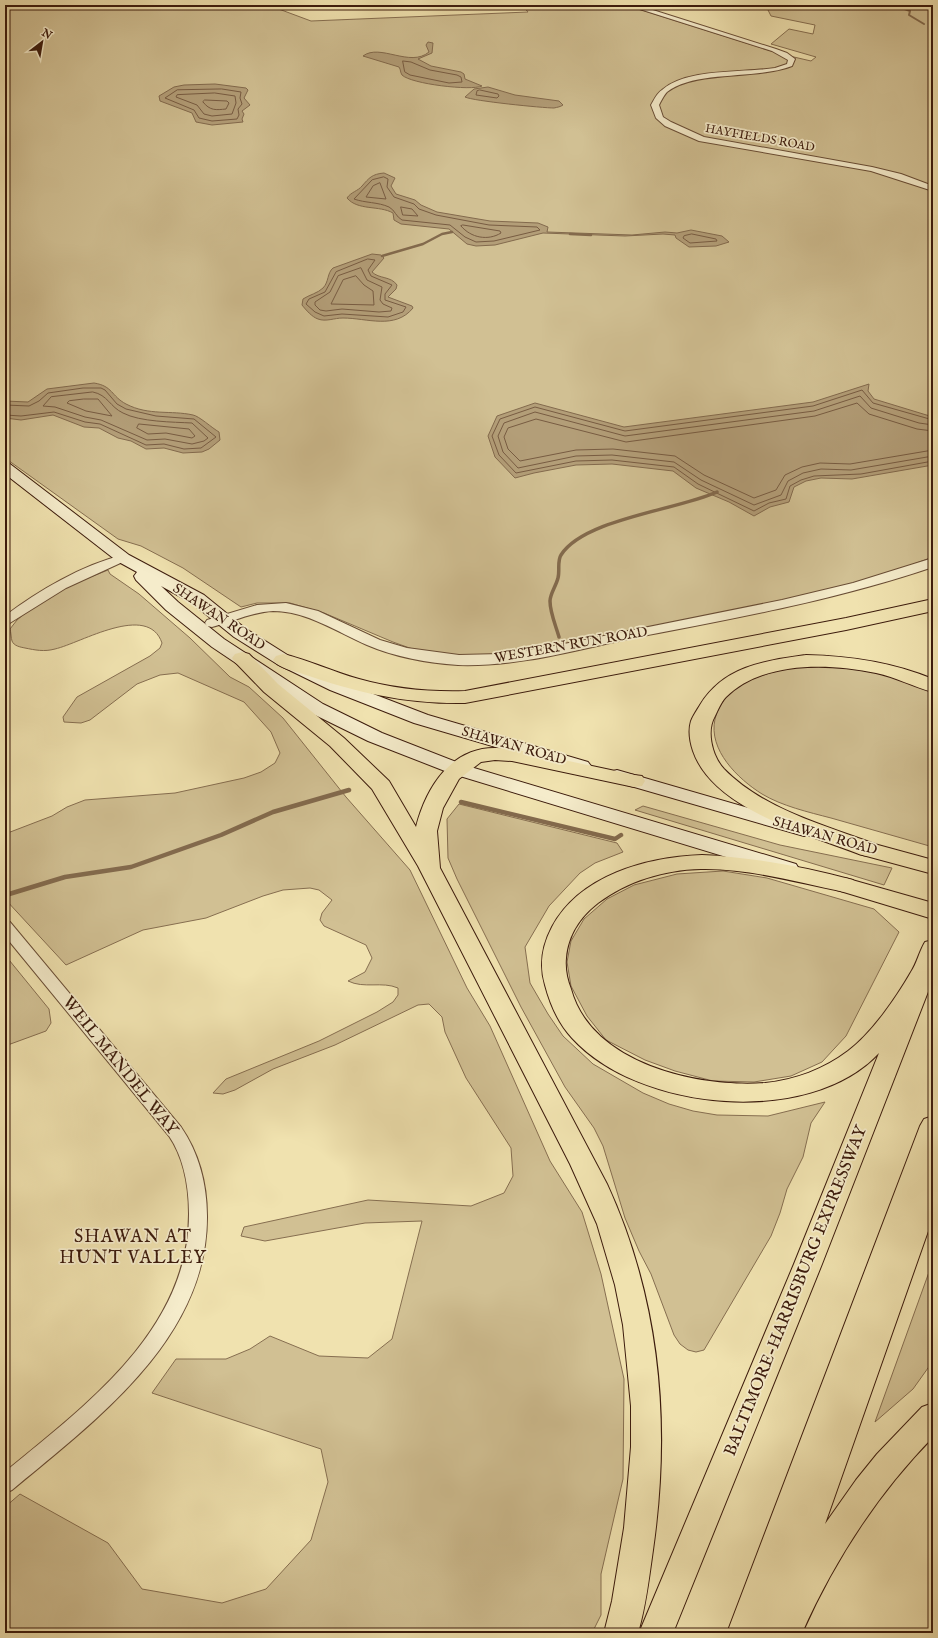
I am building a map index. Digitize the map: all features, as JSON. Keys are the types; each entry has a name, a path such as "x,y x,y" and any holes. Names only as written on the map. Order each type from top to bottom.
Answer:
{"main road":[{"name":"SHAWAN ROAD","path":"5,467 123,558 161,595 218,643 296,696 340,721 402,749 457,769 933,911"},
{"name":"SHAWAN ROAD","path":"123,558 198,599 217,621 222,637 242,658"},
{"name":"SHAWAN ROAD","path":"161,595 184,604 217,621 240,633 283,660 336,686 421,719 933,867"},
{"path":"283,660 366,689 393,695 418,698 465,697 838,626 933,605"},
{"path":"242,658 271,688 337,742 381,786 429,868 593,1183 618,1244 633,1300 642,1351 646,1398 647,1441 641,1528 621,1633"},
{"path":"867,849 771,811 750,800 725,782 715,772 702,749 700,730 704,713 718,693 738,679 768,667 800,661 835,661 875,666 910,676 933,686"},
{"path":"429,868 426,832 428,818 436,798 457,769 474,758 482,755 512,755 634,781"},
{"path":"845,885 753,868 702,862 661,867 623,878 606,886 578,907 560,933 555,948 553,965 555,983 567,1014 594,1044 626,1065 646,1075 669,1083 714,1092 766,1092 794,1087 821,1079 842,1068 872,1046 928,960"},
{"name":"BALTIMORE-HARRISBURG EXPRESSWAY","path":"656,1633 808,1264 928,960"},
{"path":"744,1633 933,1126"},
{"path":"770,1633 933,1178"},
{"path":"785,1633 801,1594 841,1528 888,1464 933,1416"}],"street":[{"name":"HAYFIELDS ROAD","path":"630,5 780,52 792,59 790,65 779,70 712,75 681,83 669,88 661,94 654,105 660,118 668,124 688,134 716,142 872,169 933,188"},
{"path":"5,622 37,598 71,579 123,558"},
{"name":"WESTERN RUN ROAD","path":"217,621 260,608 290,608 394,649 435,658 487,659 558,649 787,605 882,580 933,562"},
{"name":"WEIL MANDEL WAY","path":"5,926 164,1116 181,1140 191,1166 198,1196 198,1224 193,1264 181,1298 167,1324 152,1346 111,1393 5,1484"}],"shaded area":[{"path":"5,5 268,5 311,21 528,12 522,5 626,5 781,54 811,61 816,57 771,44 789,29 813,34 815,25 771,16 767,8 743,5 933,5 933,557 878,577 782,602 554,646 485,656 463,656 418,651 324,613 290,603 257,603 241,607 183,568 141,546 118,539 5,458"},
{"path":"108,570 110,574 139,594 190,638 230,677 249,687 283,718 346,797 410,870 467,988 490,1026 550,1161 582,1212 601,1274 624,1379 623,1479 601,1574 601,1615 592,1633 5,1633 5,1507 20,1494 108,1543 142,1589 222,1603 266,1589 311,1540 328,1482 321,1449 152,1393 176,1359 226,1359 250,1349 270,1336 319,1356 368,1358 392,1339 422,1221 365,1223 265,1241 241,1236 244,1227 368,1200 471,1206 504,1193 513,1176 511,1148 466,1078 445,1032 442,1017 429,1004 418,1005 335,1045 273,1069 235,1090 223,1094 213,1093 226,1079 319,1041 377,1012 393,1002 398,995 398,988 392,986 360,984 348,981 365,972 372,958 366,945 324,926 320,920 322,913 332,900 319,890 310,888 283,890 206,918 143,930 66,965 5,899 5,834 52,816 67,807 85,800 175,793 244,778 261,772 275,763 280,753 271,732 244,702 178,673 160,675 137,684 90,720 81,723 64,722 63,717 77,697 150,656 160,648 162,643 154,631 143,626 129,625 113,628 55,649 40,650 19,647 13,643 10,629 17,620 46,596"},
{"path":"799,666 865,668 933,690 933,847 804,811 778,802 753,788 735,772 727,762 720,752 714,731 715,719 720,706 727,696 737,687 748,681 774,672"},
{"path":"459,804 617,843 623,852 595,863 580,873 549,906 525,947 530,983 548,1014 563,1036 593,1064 643,1093 669,1104 693,1111 717,1115 768,1116 825,1102 811,1123 803,1157 787,1189 771,1236 704,1350 696,1352 688,1350 680,1344 674,1335 651,1274 625,1218 603,1146 594,1128 565,1087 521,1007 457,879 448,858 447,819"},
{"path":"643,806 780,845 892,868 884,885 635,810"},
{"path":"723,871 767,878 874,909 899,932 846,1036 822,1062 791,1076 754,1082 713,1081 675,1071 645,1060 606,1040 587,1016 571,986 567,962 571,941 584,919 607,899 634,885 677,874"},
{"path":"5,955 49,1009 51,1023 46,1031 5,1046"},
{"path":"933,1261 933,1361 913,1389 875,1422"}],"water":[{"path":"428,42 433,43 432,53 418,59 431,66 461,72 464,74 465,79 482,86 466,88 428,84 402,75 399,67 363,56 378,52 413,58 429,52 426,45"},
{"path":"215,84 246,88 248,90 244,98 250,105 242,111 244,114 242,119 243,122 212,125 196,122 192,113 160,101 159,96 174,87 184,85"},
{"path":"488,87 515,95 559,101 563,105 554,108 537,107 465,97 474,89"},
{"path":"384,173 395,178 391,186 396,194 415,200 421,205 437,212 490,221 538,223 548,227 547,232 632,235 665,232 677,233 691,230 722,236 729,242 716,246 689,247 676,238 675,235 663,234 625,236 543,233 495,245 476,246 467,244 449,229 401,224 394,220 393,213 381,209 357,205 347,198 371,177 376,174"},
{"path":"372,254 381,255 384,258 372,272 378,276 392,280 397,285 396,289 388,297 412,306 413,308 406,315 389,321 371,321 352,318 324,320 314,317 302,305 303,299 323,288 333,268"},
{"path":"94,383 105,386 121,401 135,408 196,416 219,432 220,440 209,449 202,452 183,453 164,448 146,449 131,441 118,438 99,428 84,427 53,415 21,420 5,418 5,401 28,402 47,389"},
{"path":"869,384 868,391 874,399 933,417 933,465 852,479 821,478 806,481 794,487 789,502 770,507 754,516 729,502 696,488 673,471 612,464 576,465 515,478 495,457 488,436 497,416 535,403 624,427 813,402"}],"waterway":[{"path":"894,5 910,11 909,15 924,24"},
{"path":"382,256 423,244 442,234 452,232"},
{"path":"570,234 591,235"},
{"path":"559,637 553,619 550,598 558,578 560,557 573,543 589,532 610,524 717,492"},
{"path":"6,895 65,877 131,867 221,835 273,812 349,790"},
{"path":"461,802 615,839 621,835"}],"district":[{"name":"SHAWAN AT HUNT VALLEY","path":"133,1247"}]}
